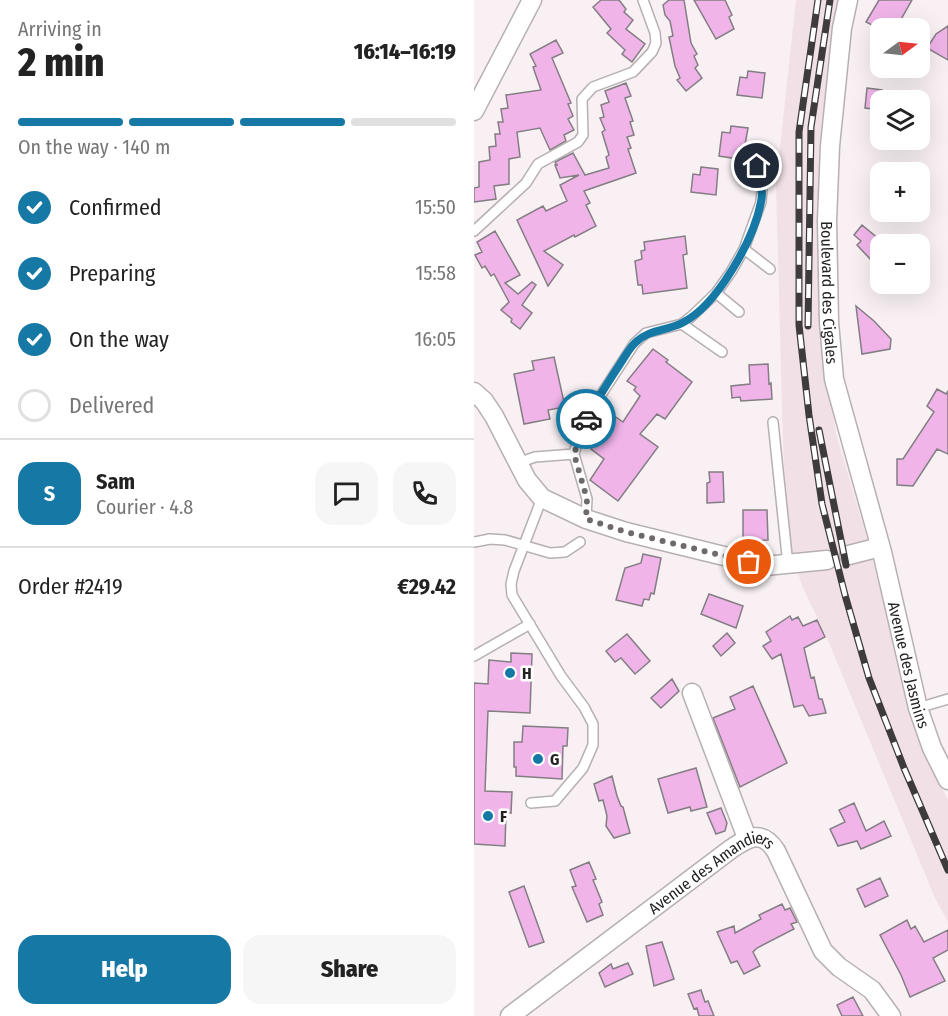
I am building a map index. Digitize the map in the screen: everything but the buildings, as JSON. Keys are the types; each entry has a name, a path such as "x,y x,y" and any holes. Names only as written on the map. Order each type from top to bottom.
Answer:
{"street":[{"path":"474,111 532,0"},
{"name":"Boulevard des Cigales","path":"848,0 842,28 830,146 827,221 829,322 834,379 880,547"},
{"path":"474,392 495,416 518,463 542,498 586,519 626,532 765,566 827,560"},
{"path":"849,555 880,547"},
{"name":"Avenue des Jasmins","path":"880,547 918,708 932,748 948,780"},
{"path":"692,693 747,838"},
{"name":"Avenue des Amandiers","path":"510,1016 747,838 758,837 770,842 823,951 839,967 872,990 891,1016"}],"lane":[{"path":"474,231 526,183 538,164 578,142 583,135 582,99 593,87 633,72 652,52 656,43 655,33 643,0"},
{"path":"586,519 587,499 574,454 582,424 634,344 646,333 682,324 716,293 744,249 761,202 762,189 757,166"},
{"path":"744,249 770,269"},
{"path":"716,293 739,312"},
{"path":"682,324 722,352"},
{"path":"773,422 788,565"},
{"path":"518,463 536,457 574,454"},
{"path":"531,803 555,801 583,768 593,745 593,724 512,595 511,584 514,571 542,498"},
{"path":"474,542 490,539 505,540 550,553 565,552 580,542"},
{"path":"474,656 530,624"},
{"path":"918,708 948,699"}],"shaded area":[{"path":"796,0 838,0 823,134 821,324 836,434 925,753 948,800 948,922 935,898 827,638 803,588 788,545 776,184"}],"railway":[{"path":"818,0 799,132 799,325 822,504 869,678 904,768 948,870"},
{"path":"808,326 811,127 830,0"},
{"path":"819,430 846,565"}],"way so far":[{"path":"586,419 582,424 574,454 587,499 586,519 626,532 749,562"}],"place":[{"name":"H","path":"510,673"},
{"name":"G","path":"538,759"},
{"name":"F","path":"488,816"}],"route":[{"path":"586,419 634,344 646,333 682,324 716,293 744,249 761,202 762,189 757,166"}]}
